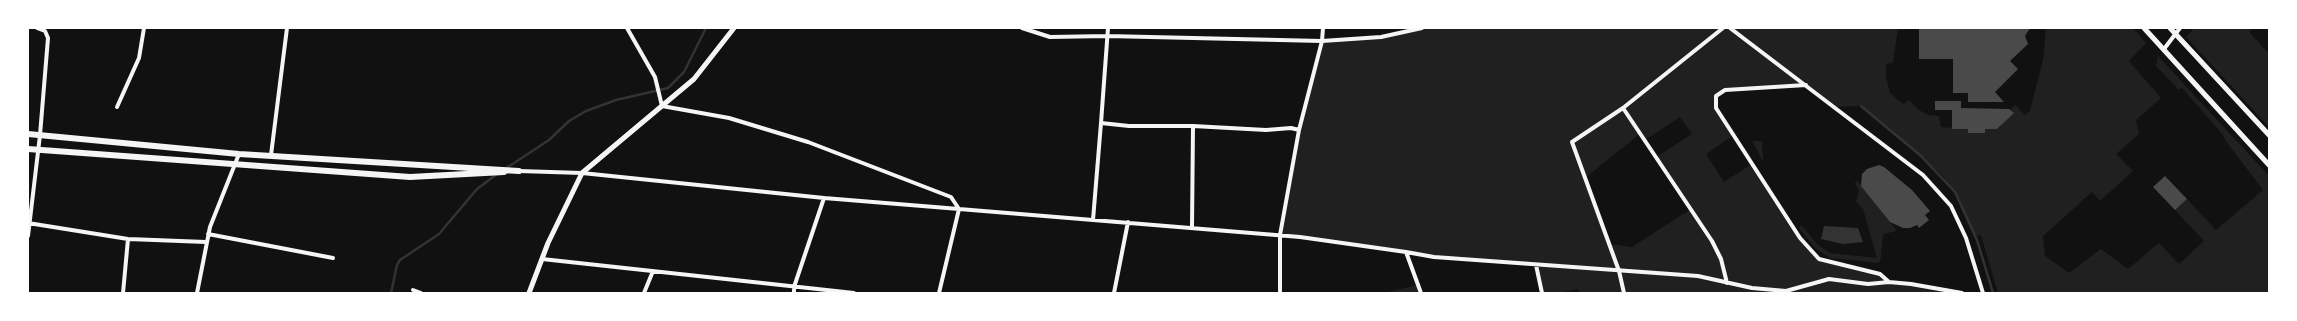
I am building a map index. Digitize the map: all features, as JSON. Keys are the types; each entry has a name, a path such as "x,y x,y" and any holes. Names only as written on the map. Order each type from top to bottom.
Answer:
{"main road":[{"path":"28,134 239,154 414,166 482,167 519,171"},
{"path":"28,149 410,177 476,175 519,171"}],"street":[{"path":"28,236 40,135 48,38 45,31 37,28"},
{"path":"117,108 139,58 144,28"},
{"path":"271,156 287,28"},
{"path":"627,28 657,83 662,106"},
{"path":"528,293 542,259 582,174 694,79 734,28"},
{"path":"1022,28 1050,38 1107,36 1322,41 1381,37 1399,30 1422,28"},
{"path":"1093,220 1108,28"},
{"path":"1280,293 1280,235 1299,130 1322,41 1323,28"},
{"path":"1624,293 1619,271 1572,142 1623,108 1723,28"},
{"path":"1730,28 1923,175 1951,206 1966,238 1983,293"},
{"path":"2144,28 2269,164"},
{"path":"2170,28 2269,135"},
{"path":"2164,49 2180,28"},
{"path":"1806,85 1725,90 1716,96 1716,108 1800,238 1819,259 1880,274 1889,282"},
{"path":"662,106 729,118 808,142 951,197 959,209 939,293"},
{"path":"1623,108 1712,241 1721,259 1727,282"},
{"path":"1101,123 1129,126 1193,126 1266,130 1291,128 1299,130"},
{"path":"1192,227 1193,126"},
{"path":"196,293 208,234 239,154"},
{"path":"519,171 582,174 824,198 1280,235 1434,257 1698,276 1786,291 1829,279 1868,284 1889,282 1962,293"},
{"path":"794,293 794,286 824,198"},
{"path":"1114,293 1128,222"},
{"path":"29,223 128,239 206,242"},
{"path":"208,234 333,258"},
{"path":"123,293 128,239"},
{"path":"1406,252 1421,293"},
{"path":"542,259 854,293"},
{"path":"1536,265 1542,293"},
{"path":"644,293 653,271"},
{"path":"413,290 421,293"}],"shaded area":[{"path":"1422,28 1898,28 1893,63 1886,64 1886,77 1890,93 1903,104 1909,100 1919,110 1928,115 1939,116 1941,127 1968,129 1969,133 1984,133 1985,129 1997,129 2013,113 2010,110 2015,105 2025,115 2030,111 2043,60 2046,28 2133,28 2146,43 2129,61 2161,98 2136,120 2139,134 2116,154 2133,171 2100,201 2092,192 2043,236 2045,256 2069,273 2101,249 2128,269 2159,243 2179,264 2204,241 2175,210 2187,199 2216,230 2263,190 2225,140 2223,135 2182,88 2179,90 2156,66 2158,56 2269,176 2269,293 1998,293 1981,235 1976,236 1955,192 1942,175 1861,106 1835,107 1806,85 1725,90 1716,96 1716,108 1734,135 1706,154 1724,182 1752,164 1800,238 1819,259 1880,274 1889,282 1962,293 1580,293 1578,289 1559,293 1542,293 1535,265 1434,257 1280,235 1299,130 1322,41 1381,37","holes":["1680,117 1692,134 1656,157 1691,209 1632,247 1609,244 1585,178 1640,134 1645,140"]},
{"path":"2194,28 2252,28 2249,32 2269,54 2269,127 2186,37"},
{"path":"1752,141 1762,141 1763,162"},
{"path":"1857,180 1897,231 1883,234 1879,263 1830,258 1815,248 1799,228 1801,225 1817,244 1830,253 1877,258 1863,209 1856,201 1859,191 1855,183"},
{"path":"1824,226 1858,228 1863,242 1843,244 1821,239"},
{"path":"1418,285 1421,293 1384,293"}],"building":[{"path":"1919,28 2030,28 2025,36 2028,44 2010,61 2018,69 1995,92 2004,102 1968,102 1968,93 1953,93 1953,59 1919,59"},
{"path":"1935,101 1961,101 1961,108 2009,109 2014,113 1997,129 1985,129 1985,133 1968,133 1968,129 1952,129 1952,110 1935,110"},
{"path":"1879,165 1884,167 1912,190 1930,211 1925,215 1929,220 1919,228 1917,225 1910,228 1903,228 1890,222 1861,186 1862,174 1867,169"},
{"path":"2165,176 2187,199 2175,210 2153,187"}],"waterway":[{"path":"505,169 549,140 569,121 586,111 616,100 668,88 684,72 706,28"},
{"path":"1861,106 1921,156 1955,192 1977,240 1993,293"},
{"path":"391,293 397,265 400,260 439,234 477,189 497,174"}]}
